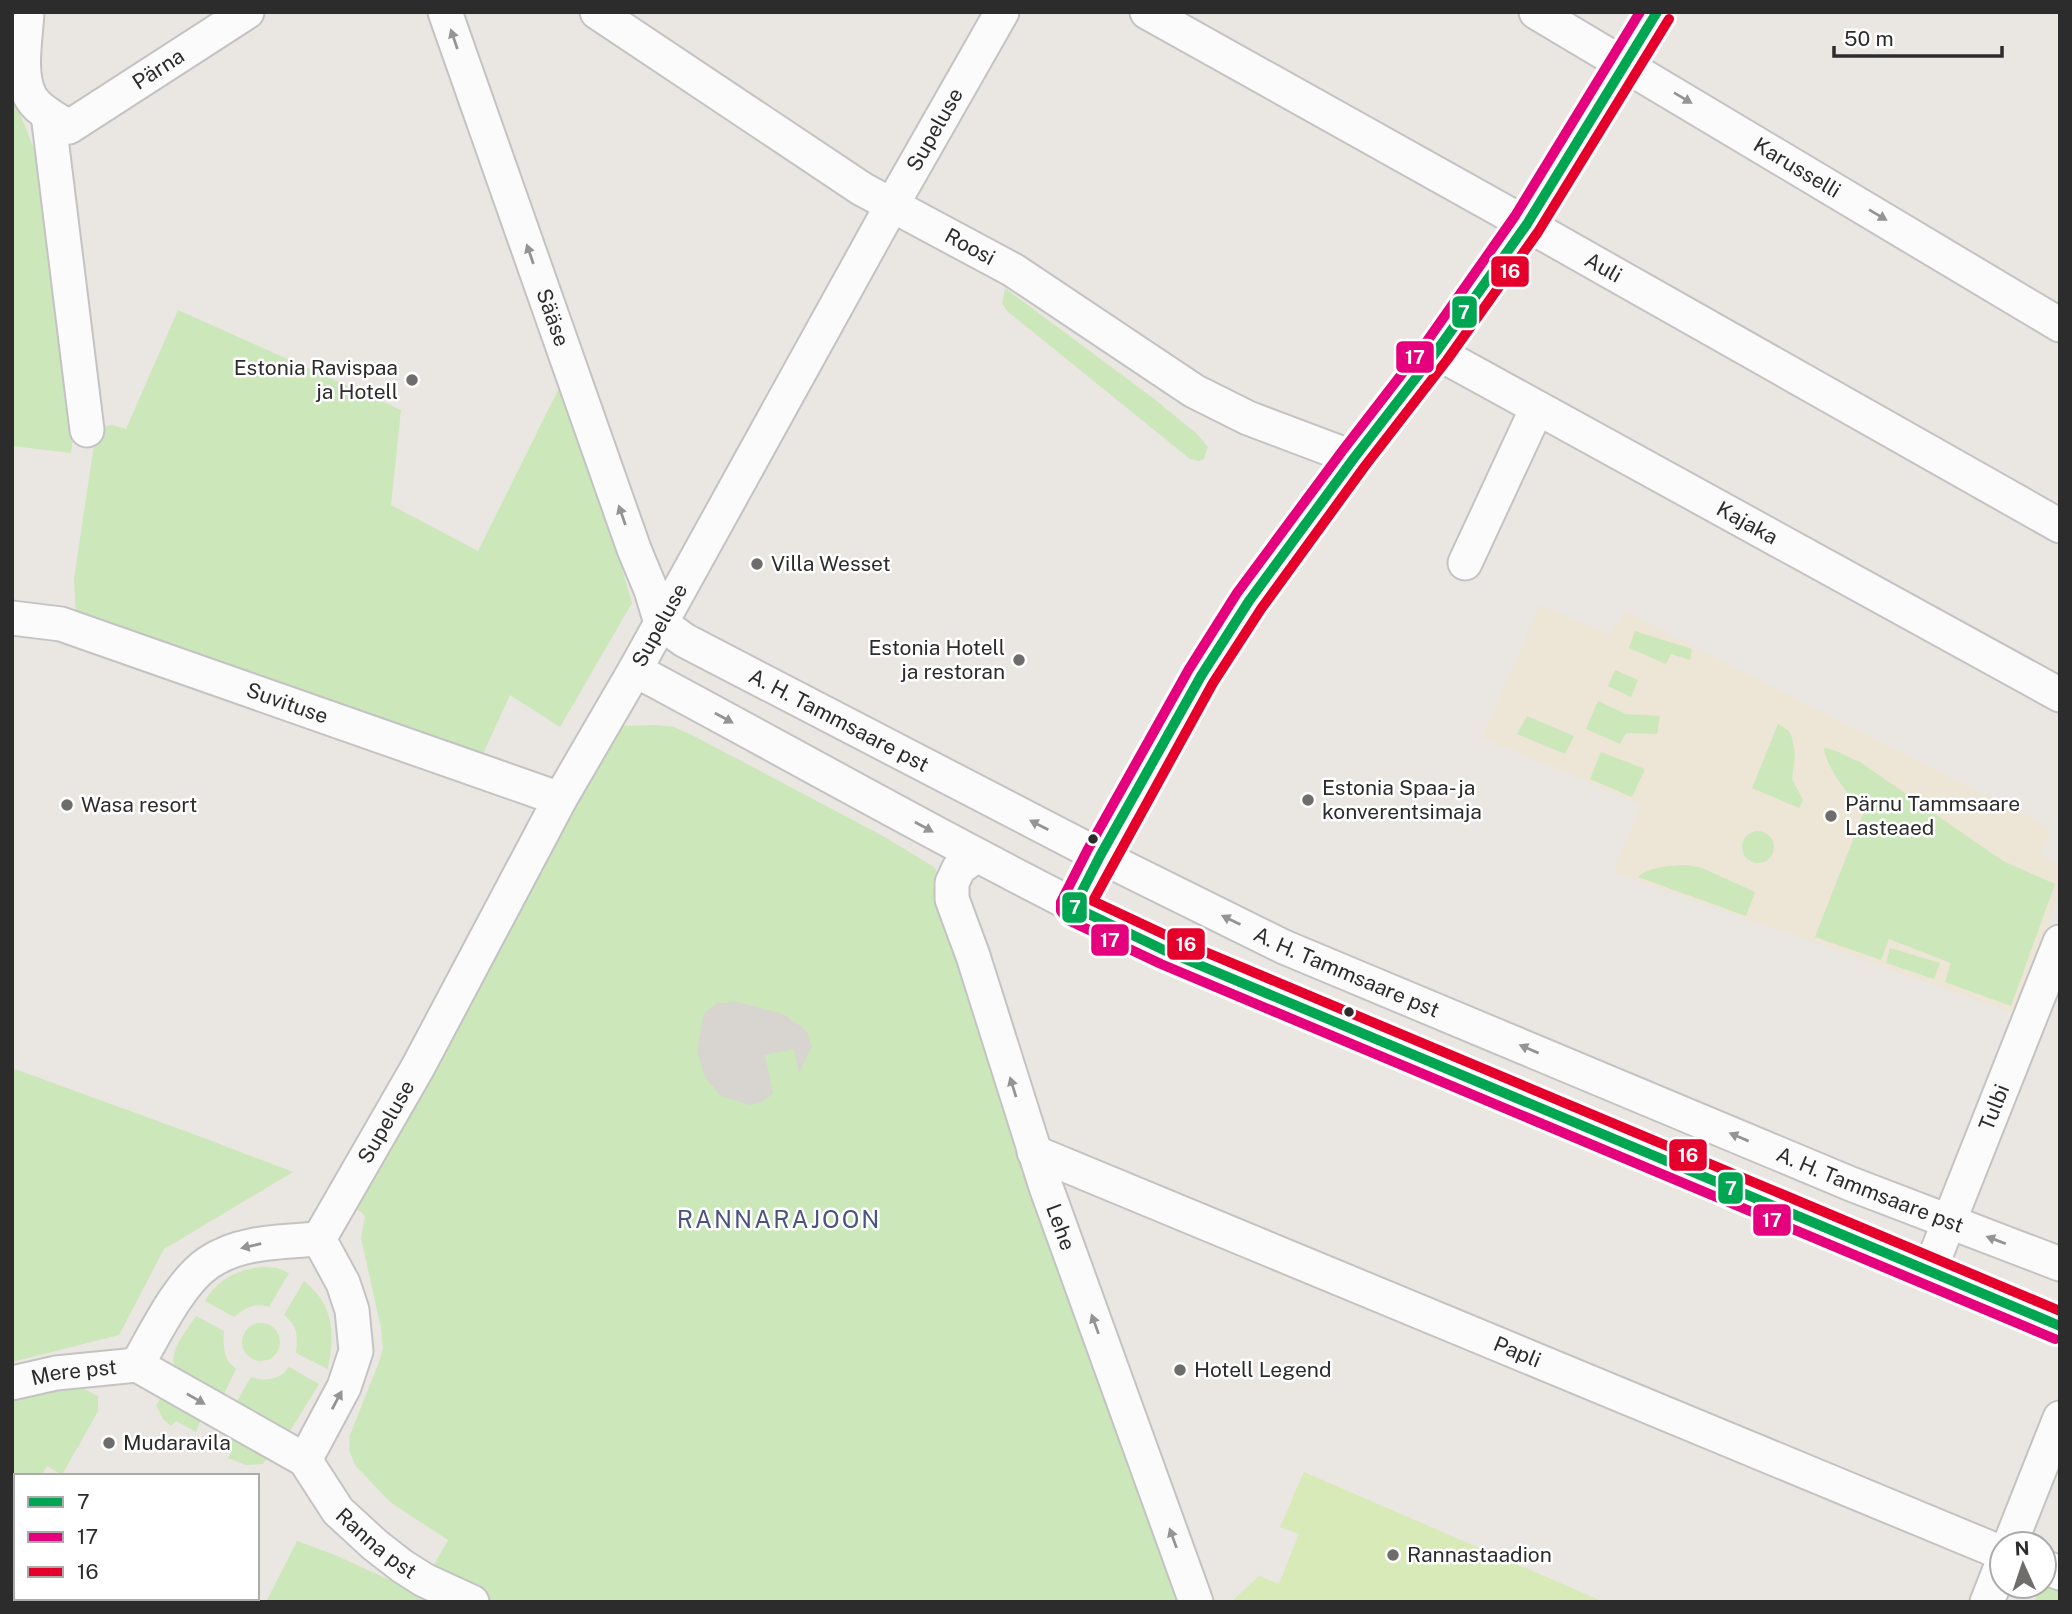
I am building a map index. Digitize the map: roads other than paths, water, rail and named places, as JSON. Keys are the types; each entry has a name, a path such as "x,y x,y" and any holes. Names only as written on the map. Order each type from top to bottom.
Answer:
{"street":[{"path":"27,12 25,77 29,96 58,121 87,430"},
{"name":"Pärna","path":"58,121 247,12"},
{"name":"Sääse","path":"445,12 661,623"},
{"name":"Roosi","path":"597,12 862,189 1013,270 1194,391 1248,418 1354,458"},
{"name":"Supeluse","path":"319,1239 418,1067 560,799 635,670 1002,12"},
{"name":"Auli","path":"1147,12 2060,526"},
{"name":"Karusselli","path":"1536,12 2060,325"},
{"path":"1074,907 1201,676 1250,601 1354,458 1436,352 1527,224 1657,12"},
{"name":"Kajaka","path":"1436,352 2060,695"},
{"path":"1465,563 1537,408"},
{"name":"Suvituse","path":"12,618 61,624 560,799"},
{"name":"A. H. Tammsaare pst","path":"661,623 699,648 1100,856 1291,949 1852,1184 2060,1264"},
{"path":"635,670 976,856 1166,951 2060,1326"},
{"name":"Lehe","path":"976,856 959,868 952,883 952,899 973,956 1034,1152 1196,1602"},
{"name":"Tulbi","path":"1929,1272 2060,942"},
{"path":"1273,996 1291,949"},
{"name":"Papli","path":"1034,1152 1988,1547"},
{"path":"319,1239 343,1283 352,1310 356,1351 344,1387 305,1460 137,1365 179,1294 206,1264 239,1249 262,1244 319,1239"},
{"name":"Mere pst","path":"12,1383 56,1373 137,1365"},
{"path":"2016,1530 2060,1418"},
{"name":"Ranna pst","path":"305,1460 338,1511 375,1545 424,1580 472,1602"}],"place":[{"name":"Estonia Ravispaa ja Hotell","path":"412,380"},
{"name":"Villa Wesset","path":"757,564"},
{"name":"Estonia Hotell ja restoran","path":"1019,660"},
{"name":"Estonia Spaa- ja konverentsimaja","path":"1308,800"},
{"name":"Wasa resort","path":"67,805"},
{"name":"Pärnu Tammsaare Lasteaed","path":"1831,816"},
{"name":"Hotell Legend","path":"1180,1370"},
{"name":"Mudaravila","path":"109,1443"},
{"name":"Rannastaadion","path":"1393,1555"}],"district":[{"name":"RANNARAJOON","path":"779,1220"}]}
